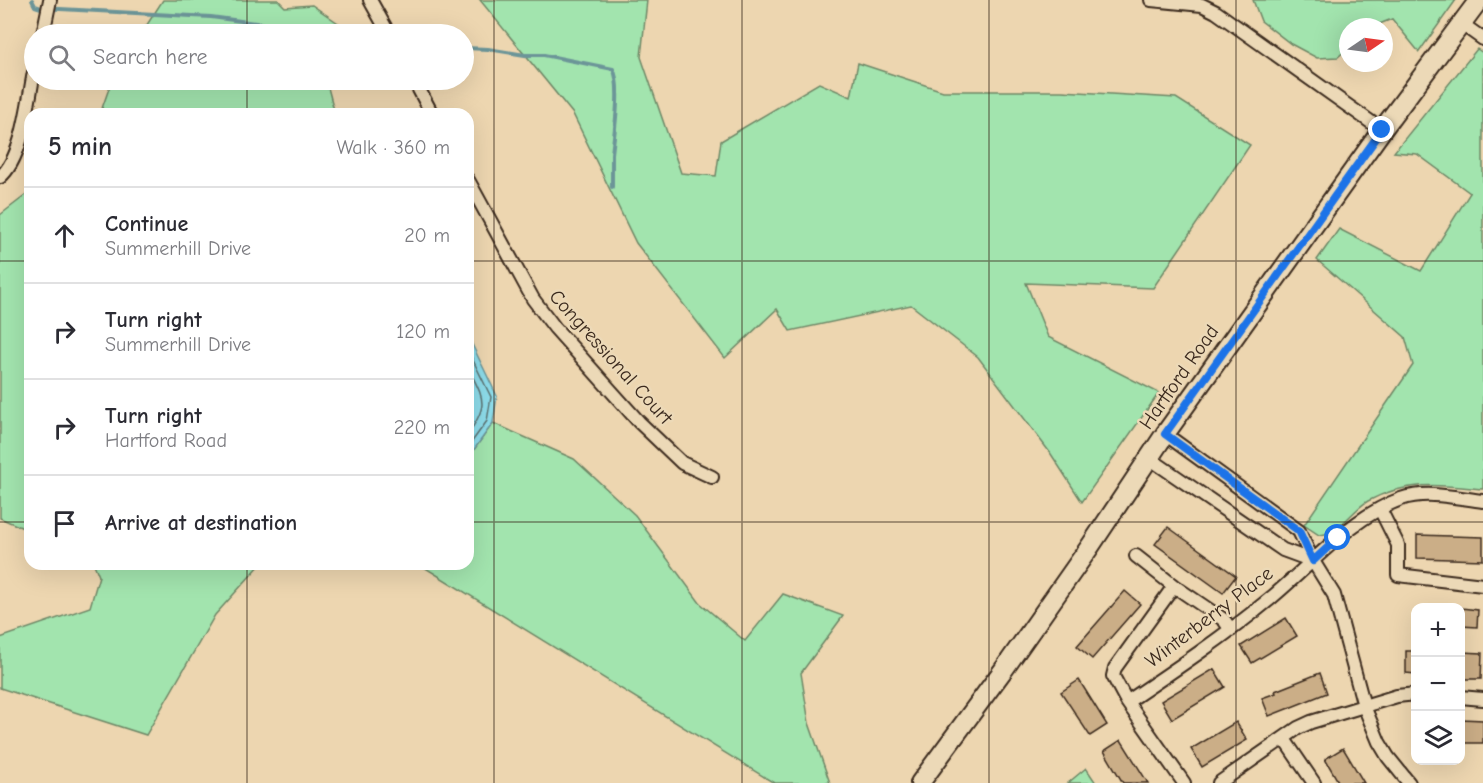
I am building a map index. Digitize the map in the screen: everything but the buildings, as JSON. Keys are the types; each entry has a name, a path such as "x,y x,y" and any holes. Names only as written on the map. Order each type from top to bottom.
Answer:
{"main road":[{"name":"Hartford Road","path":"920,783 1004,669 1165,434 1382,130 1479,0"}],"street":[{"path":"45,24 50,0"},
{"path":"369,0 383,24"},
{"path":"1151,0 1202,5 1216,12 1382,130"},
{"path":"1462,24 1483,39"},
{"path":"27,108 30,90"},
{"path":"419,90 429,108"},
{"path":"0,177 9,170 24,123"},
{"name":"Congressional Court","path":"474,191 533,299 555,328 639,422 682,463 712,477"},
{"path":"1165,434 1299,531 1313,561 1334,595 1364,706 1379,742 1409,783"},
{"path":"1149,458 1283,550 1313,561"},
{"name":"Winterberry Place","path":"1126,702 1231,630 1338,538 1380,509 1403,499 1427,495 1483,501"},
{"path":"1380,509 1398,545 1398,575 1483,585"},
{"path":"1136,556 1174,586 1224,620 1231,630"},
{"path":"1174,586 1114,672 1113,680 1184,783"},
{"path":"1219,783 1298,728 1311,722 1397,696 1411,695"},
{"path":"1465,697 1483,699"},
{"path":"1284,739 1314,783"}],"green space":[{"path":"163,0 278,0 285,7 312,5 340,24 147,24"},
{"path":"480,0 647,0 641,57 681,173 716,176 721,141 819,83 851,97 858,63 943,91 1062,91 1176,98 1250,145 1153,288 1026,283 1048,337 1159,393 1082,502 1051,454 978,357 911,305 790,331 777,309 725,358 636,243 573,114"},
{"path":"1253,0 1456,0 1419,52 1393,18 1339,18 1339,56 1317,58 1291,44 1261,21"},
{"path":"1477,49 1483,53 1483,489 1424,486 1397,490 1368,501 1339,527 1319,535 1304,525 1413,365 1405,337 1317,260 1339,229 1421,271 1470,193 1417,154 1394,152"},
{"path":"108,90 329,90 333,108 102,108"},
{"path":"24,197 24,528 0,518 0,215"},
{"path":"493,423 574,459 635,515 700,603 745,641 783,594 843,616 801,673 809,723 830,783 774,783 429,570 474,570 474,450"},
{"path":"96,570 256,570 215,615 146,735 0,688 0,638 90,607 99,576"},
{"path":"1086,768 1096,783 1068,783"}],"water":[{"path":"474,348 497,396 493,423 474,450"}],"waterway":[{"path":"32,0 35,6 41,8 211,17 264,24"},
{"path":"474,48 544,55 613,69 616,76 617,97 612,154 612,187"}],"route":[{"path":"1338,538 1313,561 1299,531 1165,434 1382,130"}]}
